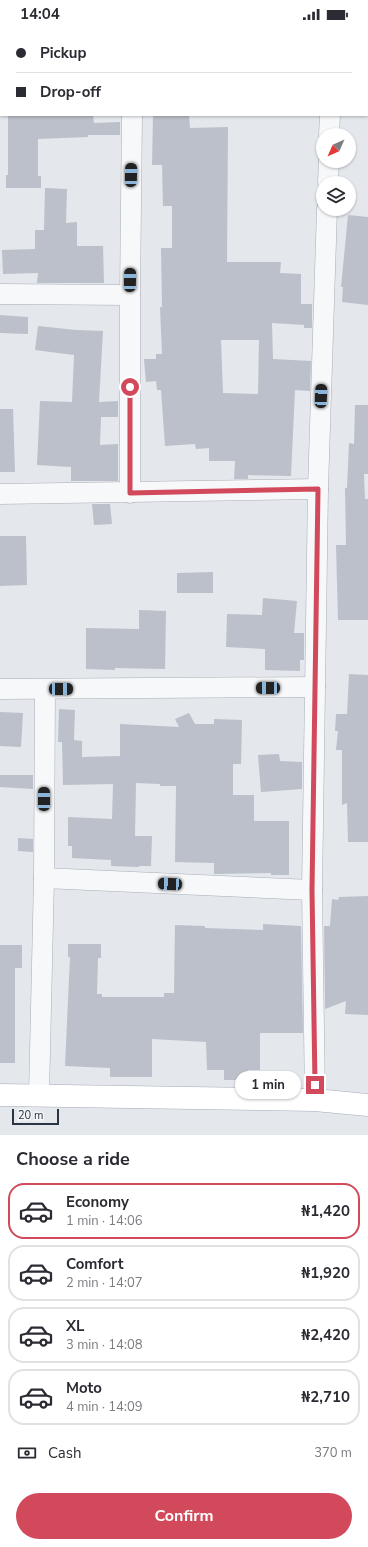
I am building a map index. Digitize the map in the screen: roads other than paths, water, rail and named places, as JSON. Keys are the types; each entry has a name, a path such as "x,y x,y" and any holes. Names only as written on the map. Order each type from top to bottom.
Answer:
{"main road":[{"path":"0,1095 315,1100 368,1104"}],"street":[{"path":"130,493 132,116"},
{"path":"330,116 330,128"},
{"path":"315,1100 312,890 318,489 327,216"},
{"path":"0,294 130,295"},
{"path":"0,494 318,489"},
{"path":"0,689 315,687"},
{"path":"39,1095 44,878 45,689"},
{"path":"44,878 312,890"}]}
